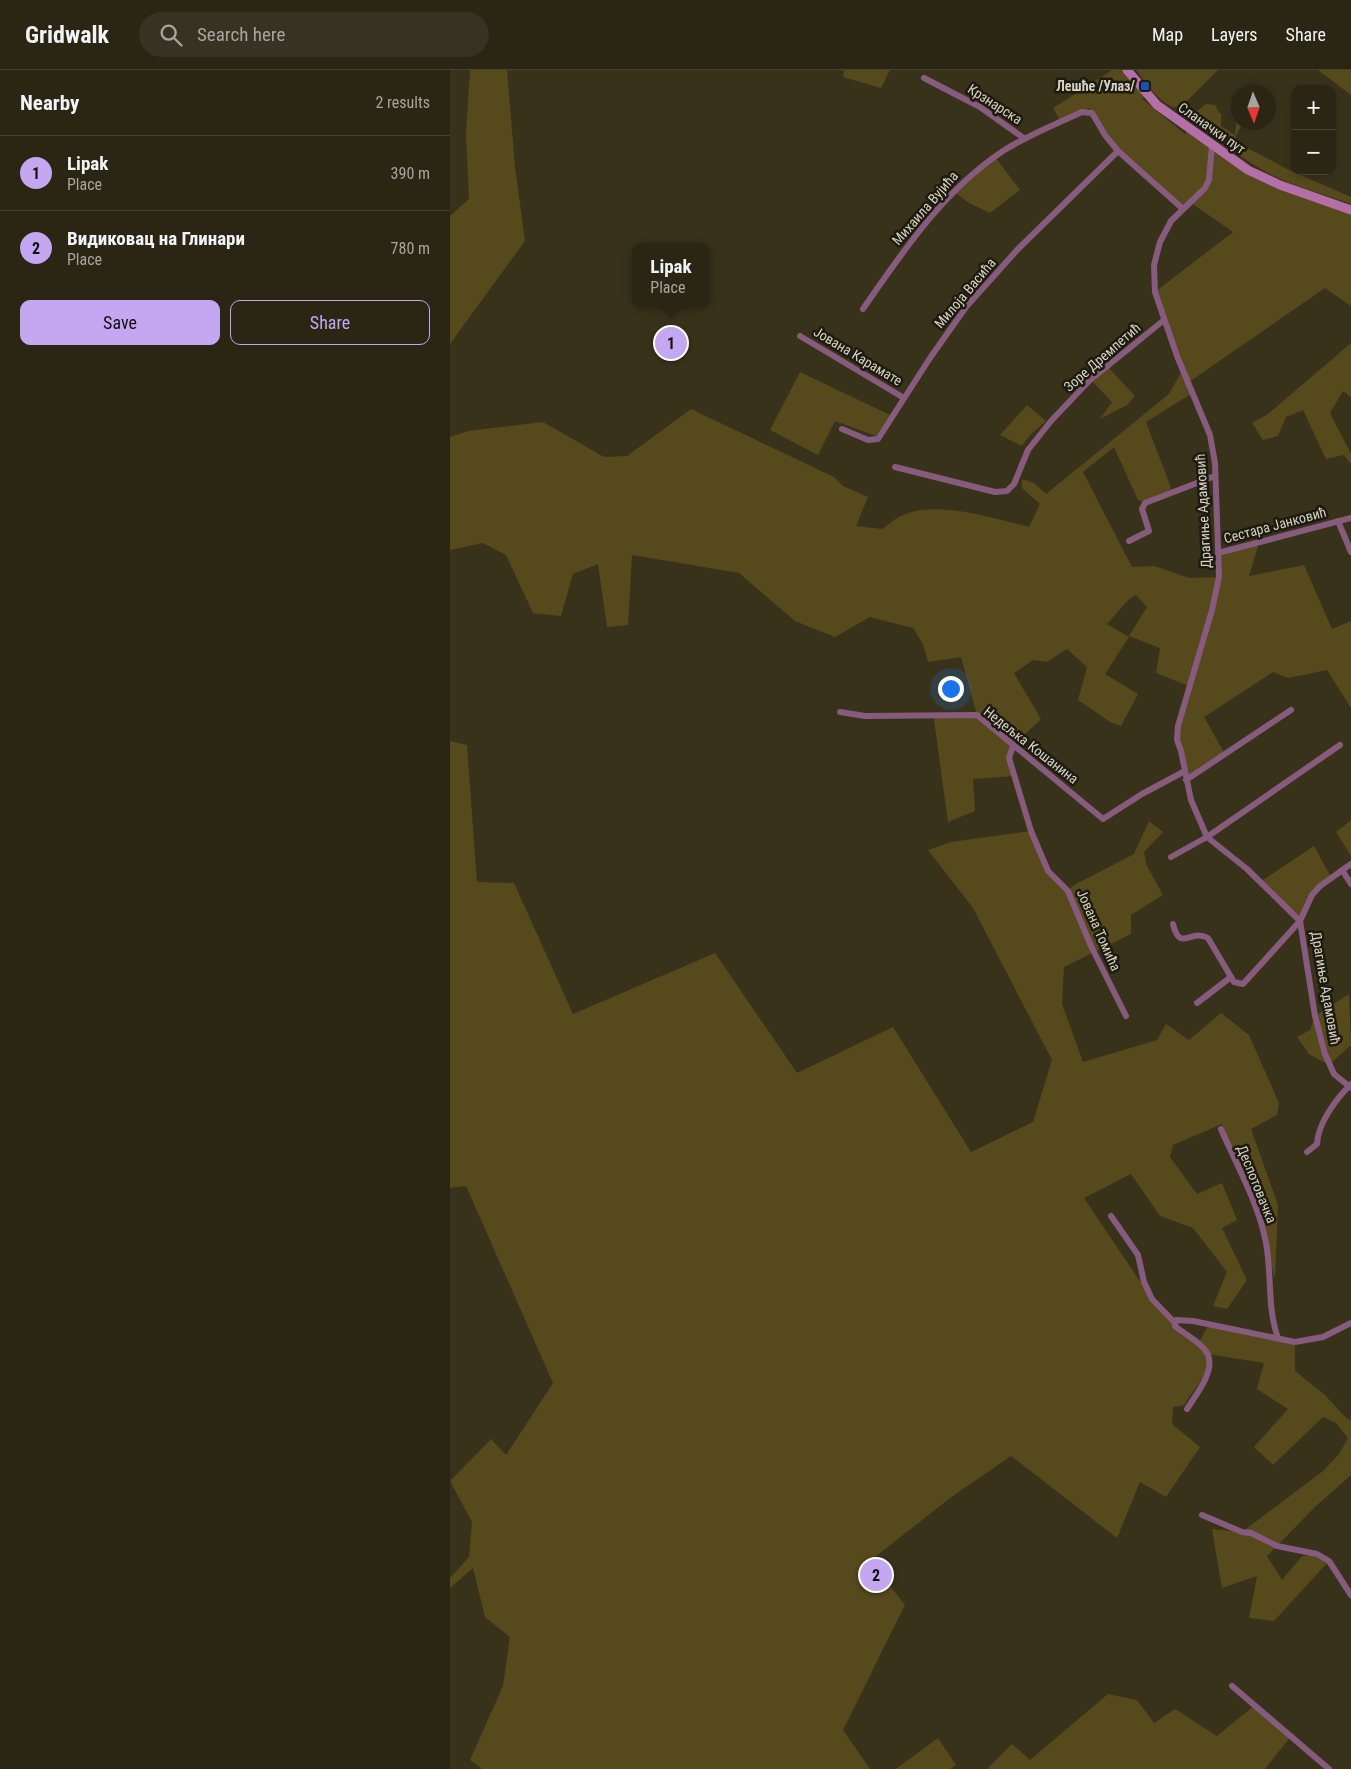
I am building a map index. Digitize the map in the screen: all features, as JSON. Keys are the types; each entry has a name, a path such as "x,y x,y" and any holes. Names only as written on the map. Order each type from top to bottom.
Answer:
{"street":[{"name":"Сланачки пут","path":"1127,70 1157,105 1212,145 1261,176 1351,210"},
{"name":"Крзнарска","path":"924,78 980,106 1025,139"},
{"name":"Михаила Вујића","path":"863,309 898,258 953,191 1001,152 1086,111 1094,116 1105,135 1118,151 1184,208"},
{"name":"Драгиње Адамовић","path":"1212,145 1209,180 1201,194 1184,208 1164,233 1155,257 1154,284 1164,320 1210,435 1215,476 1219,578 1212,610 1178,726 1176,740 1182,751 1186,780 1199,822 1207,837 1247,869 1300,920 1315,1016 1325,1054 1334,1074 1350,1086 1319,1128 1317,1144 1307,1152"},
{"name":"Милоја Васића","path":"842,429 868,440 875,440 952,325 977,294 1018,249 1118,151"},
{"name":"Зоре Дремпетић","path":"894,467 996,492 1007,491 1014,484 1028,450 1051,421 1089,381 1164,320"},
{"name":"Јована Карамате","path":"800,336 904,398"},
{"path":"1129,541 1149,531 1142,509 1145,503 1215,476"},
{"name":"Сестара Јанковић","path":"1218,553 1351,518"},
{"name":"Сестара Јанковић","path":"1338,521 1351,552"},
{"path":"1186,780 1291,710"},
{"name":"Недељка Кошанина","path":"840,712 865,716 977,715 1103,819 1142,794 1184,771"},
{"path":"1171,857 1207,837 1340,745"},
{"name":"Јована Томића","path":"1013,746 1009,758 1030,831 1048,871 1068,891 1090,946 1126,1016"},
{"path":"1173,924 1180,938 1185,939 1198,935 1208,938 1237,984 1247,982 1300,920 1312,895 1320,886 1351,864"},
{"path":"1342,870 1351,884"},
{"path":"1197,1003 1231,976"},
{"name":"Деспотовачка","path":"1220,1129 1255,1207 1264,1235 1269,1272 1272,1322 1278,1338"},
{"path":"1111,1216 1138,1255 1144,1282 1152,1299 1174,1322 1176,1328 1208,1354 1209,1362 1200,1390 1187,1409"},
{"path":"1174,1322 1180,1319 1193,1321 1296,1342 1312,1340 1351,1323"},
{"path":"1202,1515 1242,1532 1251,1533 1277,1546 1317,1554 1329,1561 1351,1594"},
{"path":"1232,1686 1329,1769"}],"shaded area":[{"path":"470,70 507,70 515,167 525,241 450,344 450,216 469,199 466,133"},
{"path":"842,70 890,70 881,88 843,77 844,71"},
{"path":"1112,70 1127,70 1146,94 1142,99 1185,134 1189,129 1248,170 1351,210 1351,306 1325,288 1189,382 1194,392 1146,422 1173,493 1145,503 1138,500 1114,447 1083,472 1132,567 1154,566 1189,578 1219,577 1218,553 1259,543 1249,576 1304,565 1332,629 1351,621 1351,708 1327,670 1288,678 1273,672 1204,717 1225,754 1186,780 1177,740 1191,687 1156,673 1160,648 1129,636 1147,607 1136,595 1129,599 1107,624 1129,637 1105,674 1138,694 1121,726 1110,722 1078,700 1087,667 1067,649 1047,662 1033,660 1014,673 1041,719 1013,746 1010,753 1014,776 973,779 975,811 948,822 933,713 977,715 961,657 928,662 923,644 913,628 870,617 835,637 795,621 739,573 632,555 628,625 607,627 598,564 573,574 561,616 533,613 506,555 483,543 450,550 450,437 468,431 543,422 604,457 627,456 691,409 834,477 843,486 868,497 856,526 882,529 901,516 915,511 930,509 982,515 1029,527 1040,504 1022,488 1022,479 1034,483 1046,494 1169,394 1183,369 1155,292 1233,232 1191,203 1183,209 1129,162 1089,108 1061,122 1053,108"},
{"path":"1136,70 1218,70 1181,107 1175,108 1156,95"},
{"path":"1318,70 1351,70 1351,95"},
{"path":"1206,104 1215,105 1219,113 1221,113 1221,126 1235,135 1236,130 1239,130 1236,135 1236,142 1291,171 1291,175 1300,175 1351,197 1351,204 1271,175 1237,154 1198,124 1196,112"},
{"path":"995,157 1020,190 990,213 969,203 953,191"},
{"path":"1351,343 1351,397 1343,391 1330,413 1351,454 1351,464 1344,455 1326,459 1303,410 1286,417 1278,436 1263,440 1252,423 1268,414"},
{"path":"1109,368 1135,396 1127,405 1100,419 1112,402 1093,382"},
{"path":"800,372 890,415 876,436 835,421 818,455 770,430"},
{"path":"1027,405 1046,421 1029,436 1022,446 1000,435"},
{"path":"450,741 467,745 477,882 514,883 573,1014 715,953 797,1073 893,1027 971,1152 1033,1122 1052,1060 973,908 928,850 951,842 1031,831 1048,871 1068,891 1074,885 1134,854 1149,821 1163,832 1144,852 1147,866 1163,895 1131,915 1131,934 1064,967 1062,1004 1083,1062 1157,1040 1166,1024 1189,1040 1221,1013 1249,1035 1279,1103 1277,1115 1251,1129 1278,1205 1275,1278 1255,1212 1222,1124 1173,1145 1170,1157 1197,1194 1222,1183 1237,1220 1222,1228 1247,1280 1227,1309 1213,1306 1227,1272 1193,1228 1160,1216 1131,1174 1084,1198 1152,1299 1198,1344 1209,1324 1295,1342 1295,1371 1325,1395 1347,1419 1351,1420 1351,1475 1316,1506 1267,1556 1282,1580 1302,1556 1317,1554 1329,1561 1274,1621 1249,1618 1257,1576 1222,1588 1212,1529 1242,1532 1323,1471 1339,1454 1348,1438 1336,1423 1323,1417 1273,1465 1254,1447 1288,1409 1257,1389 1264,1363 1208,1354 1208,1370 1184,1405 1173,1407 1172,1424 1200,1447 1166,1497 1140,1482 1117,1538 1011,1456 950,1498 870,1561 905,1605 843,1730 870,1769 482,1769 470,1760 503,1686 510,1637 485,1617 473,1568 450,1588 450,1578 469,1557 472,1522 450,1481 491,1439 506,1455 553,1383 466,1186 450,1188"},
{"path":"1351,820 1351,856 1336,832"},
{"path":"1314,846 1331,877 1320,886 1300,921 1260,882"},
{"path":"1349,994 1351,1045 1329,1065 1309,1054 1297,1037 1310,1030 1315,1016"},
{"path":"1108,1694 1137,1700 1154,1723 1175,1709 1217,1736 1255,1705 1291,1736 1265,1769 987,1769 1012,1744 1030,1760"},
{"path":"938,1738 956,1765 950,1769 896,1769"}],"place":[{"name":"Лешће /Улаз/","path":"1145,86"},
{"name":"Lipak","path":"671,343"},
{"name":"Видиковац на Глинари","path":"876,1575"}]}
